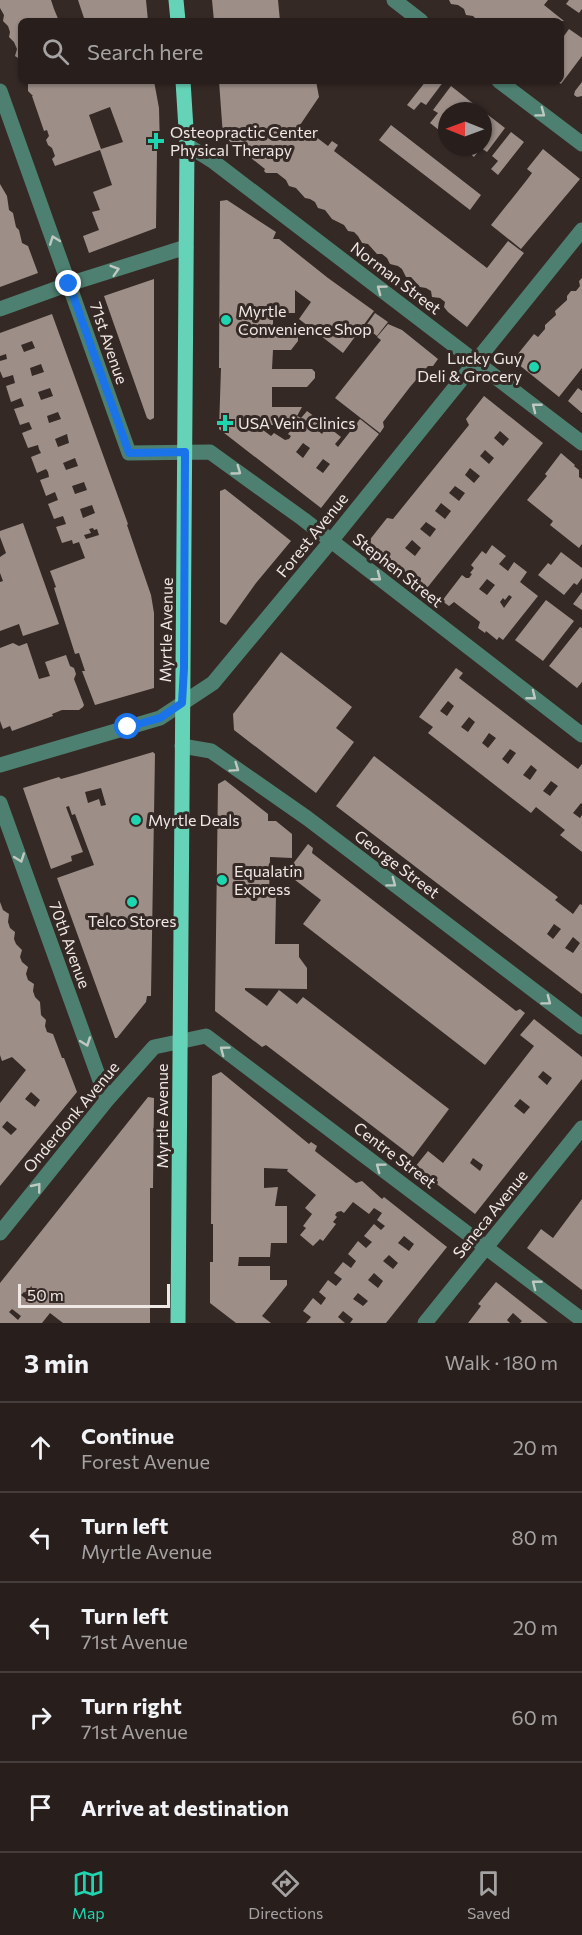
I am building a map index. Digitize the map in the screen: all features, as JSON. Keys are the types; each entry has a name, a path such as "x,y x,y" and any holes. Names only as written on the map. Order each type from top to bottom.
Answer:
{"main road":[{"path":"176,0 177,18"},
{"name":"Myrtle Avenue","path":"179,1323 187,145 183,84"}],"street":[{"path":"394,0 417,18"},
{"path":"504,84 582,144"},
{"name":"71st Avenue","path":"0,91 129,453 185,452"},
{"name":"Norman Street","path":"187,145 214,162 582,443"},
{"name":"Forest Avenue","path":"0,765 160,718 213,683 331,541 582,230"},
{"path":"0,309 69,284 186,247"},
{"name":"Stephen Street","path":"185,452 210,452 331,541 582,735"},
{"name":"George Street","path":"182,746 211,752 307,818 582,1027"},
{"name":"70th Avenue","path":"0,803 107,1100"},
{"name":"Centre Street","path":"180,1041 206,1036 582,1320"},
{"name":"Onderdonk Avenue","path":"0,1233 107,1100 154,1047 180,1041"},
{"name":"Seneca Avenue","path":"425,1323 582,1128"}],"building":[{"path":"0,0 51,0 58,18 18,18 18,58 15,56 17,49 9,37 10,32 3,21 4,15 0,8"},
{"path":"78,0 146,0 148,18 84,18"},
{"path":"212,0 278,0 280,18 214,18"},
{"path":"449,0 548,0 544,5 560,18 475,18 466,15 464,9 458,5 451,4"},
{"path":"569,0 582,0 582,9 579,13 566,4"},
{"path":"569,29 582,38 582,56 564,80 564,36"},
{"path":"582,82 582,96 577,97 574,95 575,91"},
{"path":"28,84 155,84 159,108 160,149 157,150 156,228 89,253 83,236 99,230 92,212 100,210 93,192 112,185 100,150 55,166 52,159 55,156 46,140 49,136 47,130 44,131 33,96 28,91","holes":["110,107 123,142 101,149 89,115"]},
{"path":"219,84 317,84 319,97 300,125 328,146 332,141 338,145 334,151 487,268 508,241 524,253 467,327 448,312 444,307 445,302 440,298 432,297 431,291 420,287 411,277 406,277 402,269 390,264 387,258 382,254 377,254 368,244 362,243 354,232 348,231 344,225 332,219 325,210 318,208 315,202 305,198 296,188 289,186 286,180 277,173 266,173 265,169 223,136"},
{"path":"424,84 442,84 426,105 421,102 414,110 407,105"},
{"path":"451,86 471,102 439,102"},
{"path":"438,103 438,113 433,110"},
{"path":"438,113 438,129 430,123"},
{"path":"492,118 505,128 492,145"},
{"path":"391,125 481,195 470,210 379,140"},
{"path":"511,132 524,142 498,175 491,169 498,161 492,156"},
{"path":"543,149 580,179 521,249 491,225 532,173 527,169"},
{"path":"0,184 7,196 9,210 13,213 22,243 28,246 38,273 0,287"},
{"path":"227,200 276,232 273,239 279,239 374,311 343,353 299,319 311,302 295,290 295,313 273,313 273,332 295,332 298,335 298,341 291,350 273,350 272,369 312,369 315,372 315,378 307,387 272,387 272,407 302,407 297,416 301,418 307,411 320,421 315,428 322,434 327,426 341,437 335,444 338,447 360,419 379,434 321,508 219,429 220,201","holes":["255,424 290,426 292,429 288,434 291,436 285,440 274,433 271,436","303,443 310,448 303,458 296,452","323,459 330,464 323,473 316,468"]},
{"path":"582,278 582,368 559,397 513,360 534,334 538,337 545,329 545,325 556,315 555,311 567,300 571,291 576,291 580,286 579,281"},
{"path":"154,279 154,418 150,420 147,418 104,296"},
{"path":"375,313 388,322 377,336 365,327"},
{"path":"52,314 128,524 151,595 154,613 154,688 95,705 82,671 85,671 79,653 75,654 50,571 85,558 79,542 73,544 72,540 62,543 56,527 66,524 63,516 54,519 48,504 58,500 55,492 46,496 40,480 49,477 48,472 46,469 37,473 31,457 41,453 38,445 28,448 22,433 32,429 29,422 20,425 14,409 24,406 21,398 11,402 6,386 15,383 13,375 3,378 0,371 0,361 7,359 6,354 0,356 0,333","holes":["32,341 35,348 24,352 21,345","41,364 44,372 32,376 30,368","50,388 53,396 41,400 38,392","58,412 61,419 49,423 47,416","67,434 69,443 58,447 55,439","75,458 78,466 66,470 63,463","84,482 87,490 75,494 72,486","92,505 95,513 83,518 80,509","93,528 97,529 99,535 86,539 84,535 91,533 89,529"]},
{"path":"388,324 402,330 438,359 433,366 428,366 410,387 383,422 384,427 380,433 335,398 381,340 377,337"},
{"path":"578,388 582,391 582,413 568,401"},
{"path":"484,396 543,443 425,588 368,542 387,518 393,519 469,425 466,419","holes":["500,431 509,439 503,446 494,438","485,450 494,458 489,464 480,456","470,468 480,476 474,483 465,475","455,486 465,493 459,501 449,493","441,503 451,511 445,519 435,511","426,522 436,529 430,537 420,529","412,540 421,548 415,556 405,548"]},
{"path":"561,453 575,465 582,479 582,544 579,548 550,525 553,521 527,500 547,476 545,474"},
{"path":"225,489 291,541 256,583 226,625 220,622 220,491"},
{"path":"23,523 59,624 23,636 19,624 0,631 0,582 3,581 0,573 0,557 6,553 0,531"},
{"path":"492,545 506,556 499,564 508,571 514,562 527,572 520,582 538,596 503,640 499,637 497,640 478,628 480,622 454,602 449,606 442,601 462,575 469,578 474,568 471,565 482,551 486,554","holes":["487,579 495,585 487,595 479,589","509,595 512,597 504,608 500,602"]},
{"path":"561,552 582,568 582,578 577,585 574,583 564,595 538,575 548,563 551,565"},
{"path":"582,592 582,610 573,604"},
{"path":"546,600 574,621 543,661 515,640"},
{"path":"580,627 582,628 582,682 577,688 549,666"},
{"path":"13,643 19,646 27,643 39,679 50,676 45,662 66,655 76,674 74,679 83,707 79,710 62,710 52,714 53,716 12,731 10,726 3,729 0,721 0,648"},
{"path":"281,652 352,707 336,728 354,742 316,793 234,730 233,714"},
{"path":"456,668 463,673 459,678 570,763 578,769 582,764 582,804 573,813 580,818 582,815 582,852 560,835 565,830 536,807 531,813 428,733 433,727 419,717","holes":["448,701 454,706 447,716 440,711","469,717 475,722 468,732 461,727","489,733 496,738 488,748 482,743","510,749 516,753 508,764 502,759","531,765 537,770 530,780 523,775","551,781 558,786 550,796 543,791"]},
{"path":"153,752 155,754 151,996 147,996 146,1002 115,1038 57,878 94,865 75,814 72,815 69,806 66,807 83,852 71,856 72,861 51,869 23,788","holes":["101,788 106,805 101,806 99,799 88,803 85,792"]},
{"path":"374,756 558,897 555,900 573,914 580,904 582,905 582,994 336,806","holes":["554,924 561,929 553,939 547,934","573,937 580,943 573,953 565,948"]},
{"path":"225,780 268,814 268,821 276,821 292,834 292,858 270,857 269,895 276,895 275,944 299,944 299,957 307,968 307,989 245,988 245,990 267,1006 279,990 297,1004 303,997 449,1109 413,1157 266,1045 262,1047 215,1011 218,784"},
{"path":"308,844 313,848 312,853 516,1011 520,1009 525,1013 485,1065 303,924 321,900 286,873"},
{"path":"0,902 3,910 9,914 8,922 10,928 15,932 16,944 22,950 20,957 28,967 26,974 28,980 34,984 33,991 40,1002 41,1015 46,1020 47,1032 53,1034 77,1092 0,1186 0,1103 26,1070 12,1057 2,1061 0,1055","holes":["31,1092 40,1100 35,1107 25,1099","7,1121 17,1129 11,1135 2,1127"]},
{"path":"534,1019 582,1057 582,1079 475,1214 415,1167 428,1151 443,1163 534,1046 520,1035","holes":["543,1071 552,1078 547,1085 538,1077","520,1099 530,1107 524,1114 514,1106","473,1158 483,1165 480,1171 470,1163"]},
{"path":"221,1072 309,1144 311,1142 317,1146 315,1151 356,1183 362,1181 382,1199 384,1197 447,1247 386,1323 350,1323 353,1319 343,1311 338,1317 345,1323 306,1323 311,1317 303,1311 313,1298 321,1305 326,1298 319,1292 328,1280 336,1286 342,1279 334,1273 343,1262 351,1268 356,1261 348,1254 358,1241 366,1248 372,1242 364,1236 374,1224 381,1230 385,1226 377,1220 382,1213 374,1208 369,1214 353,1202 344,1213 337,1212 335,1215 337,1217 333,1222 336,1224 323,1241 320,1239 313,1246 300,1235 306,1228 303,1226 312,1214 305,1208 316,1195 287,1171 288,1169 264,1168 264,1188 278,1187 275,1206 287,1206 287,1243 271,1243 270,1257 239,1257 238,1266 270,1266 270,1280 287,1280 287,1285 262,1316 271,1323 236,1323 210,1303 210,1262 213,1262 212,1076","holes":["404,1236 414,1244 409,1251 398,1243","389,1255 398,1263 393,1269 383,1261","374,1273 383,1281 378,1288 368,1280","358,1293 368,1301 363,1306 353,1299"]},
{"path":"148,1097 154,1098 153,1188 150,1188 150,1323 63,1323 50,1313 42,1323 0,1323 0,1283","holes":["24,1292 34,1300 31,1303 21,1295","12,1309 21,1316 18,1320 9,1312"]},
{"path":"582,1199 582,1290 527,1248 541,1229 553,1238"},
{"path":"496,1282 548,1323 520,1323 522,1321 513,1313 507,1320 510,1323 468,1323 481,1306 478,1304"}],"place":[{"name":"Osteopractic Center Physical Therapy","path":"156,141"},
{"name":"Myrtle Convenience Shop","path":"226,320"},
{"name":"Lucky Guy Deli & Grocery","path":"534,367"},
{"name":"USA Vein Clinics","path":"225,423"},
{"name":"Myrtle Deals","path":"136,820"},
{"name":"Equalatin Express","path":"222,880"},
{"name":"Telco Stores","path":"132,902"}],"route":[{"path":"69,284 129,453 185,452 182,703 160,718 128,727"}]}
